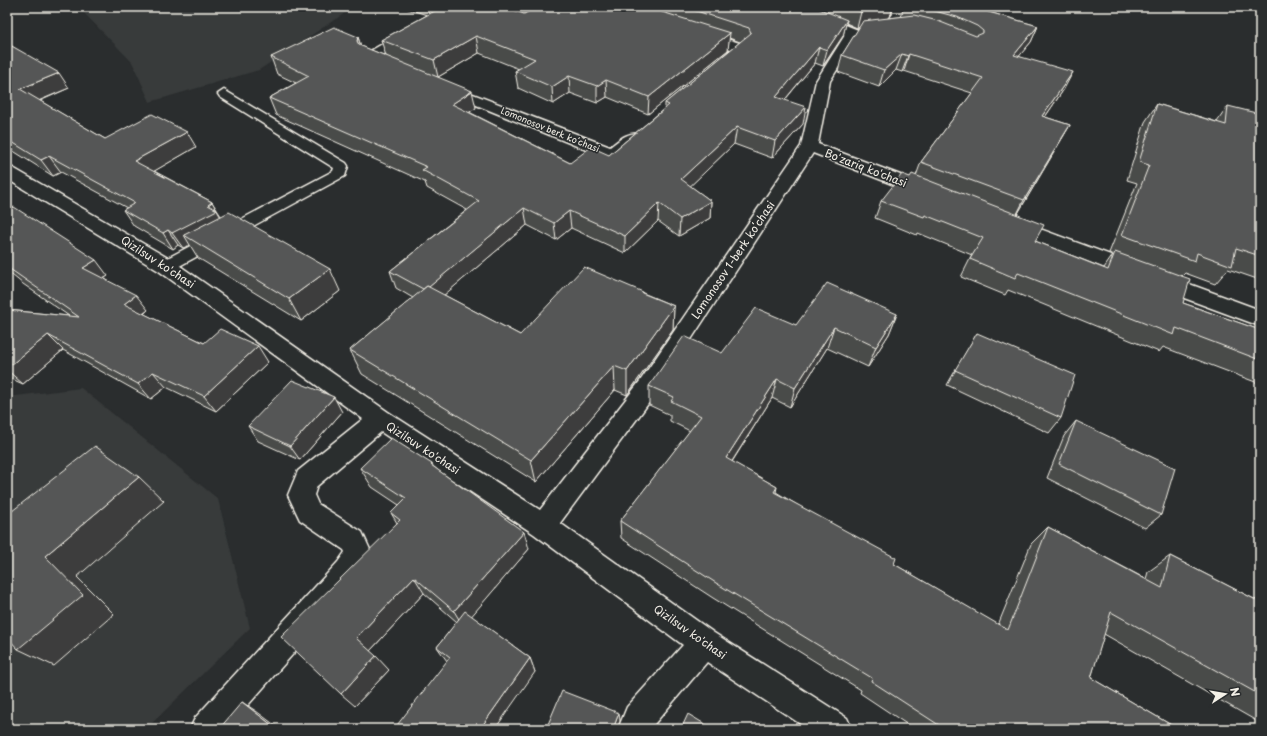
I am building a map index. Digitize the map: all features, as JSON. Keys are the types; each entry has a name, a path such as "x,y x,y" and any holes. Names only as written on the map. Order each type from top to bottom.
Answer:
{"street":[{"path":"400,69 370,57 456,7"},
{"path":"790,7 864,31"},
{"path":"690,31 742,48 711,74"},
{"name":"Lomonosov 1-berk koʻchasi","path":"543,526 648,387 809,146 823,81 864,31"},
{"name":"Lomonosov berk koʻchasi","path":"436,84 612,154 643,129"},
{"name":"Bo'zariq ko'chasi","path":"809,146 942,198"},
{"name":"Qizilsuv ko'chasi","path":"7,172 166,266 380,419 543,526 704,643 836,729"},
{"path":"993,218 1072,249 1260,318"},
{"path":"206,729 348,571 359,554 353,541 309,512 301,495 307,479 380,419"},
{"path":"634,729 638,718 704,643"}],"lane":[{"path":"887,28 898,14 896,7"},
{"path":"864,31 903,25"},
{"path":"166,266 340,173 342,169 341,166 224,94"}],"shaded area":[{"path":"78,7 354,7 259,70 150,102 132,62"},
{"path":"81,388 218,499 250,628 146,729 7,729 7,397"}],"building":[{"path":"442,7 505,7 524,14 537,7 646,7 730,33 649,97 606,80 597,86 569,76 552,87 515,71 535,59 476,36 434,60 381,40"},
{"path":"684,7 815,7 847,20 827,50 819,47 776,97 806,107 775,141 737,127 681,179 711,201 680,219 659,203 625,236 569,211 554,223 524,208 429,287 427,286 423,289 390,271 479,201 422,170 427,167 269,98 309,76 271,57 334,27 358,37 357,41 359,45 472,91 452,104 570,163 591,147 609,155 669,105 665,103 751,33 749,28"},
{"path":"848,7 888,7 861,12"},
{"path":"913,7 971,7 1038,26 1014,55 1073,72 1042,116 1070,125 1024,200 921,162 983,78 909,54 908,56 902,54 884,70 842,55 863,21 914,15 938,21 976,36 983,33 983,31 977,26 957,17"},
{"path":"7,41 10,45 59,73 20,89 105,139 152,114 187,132 134,161 212,202 208,205 217,210 172,233 168,230 163,233 123,210 135,203 49,156 41,160 7,139"},
{"path":"1157,104 1226,125 1228,106 1260,114 1260,256 1236,248 1232,266 1197,253 1195,261 1122,235 1149,165 1139,162"},
{"path":"902,174 910,177 912,174 1044,225 1035,241 1108,270 1115,252 1190,279 1183,303 1260,330 1260,360 1176,328 1174,335 1018,273 1015,278 970,259 983,238 925,215 924,217 881,201"},
{"path":"7,204 96,260 83,268 136,295 124,304 204,343 220,329 258,346 204,396 153,372 138,384 48,335 7,368 7,310 79,317 7,267"},
{"path":"229,212 330,269 289,299 184,235"},
{"path":"584,267 674,306 627,371 614,366 531,460 350,350 427,286 520,335"},
{"path":"827,283 897,314 876,347 834,327 795,388 777,379 726,458 777,487 774,492 896,558 894,564 1008,630 1048,527 1162,588 1170,556 1260,602 1260,695 1111,612 1091,678 1178,729 945,729 871,681 872,678 716,583 620,521 701,416 671,401 674,397 649,386 684,336 722,353 756,308 796,325"},
{"path":"977,333 1075,375 1061,418 955,370"},
{"path":"292,380 334,397 290,446 248,426"},
{"path":"1076,421 1175,468 1161,515 1059,464"},
{"path":"391,438 432,464 431,465 524,532 454,611 414,577 356,638 376,656 341,694 281,637 400,520 391,513 406,498 360,468"},
{"path":"95,446 139,477 45,556 83,595 18,649 7,637 7,515"},
{"path":"465,611 530,658 480,729 394,729 450,657 437,647"},
{"path":"562,691 619,713 613,729 546,729"},
{"path":"242,702 277,729 219,729"},
{"path":"688,714 713,729 681,729"}]}
